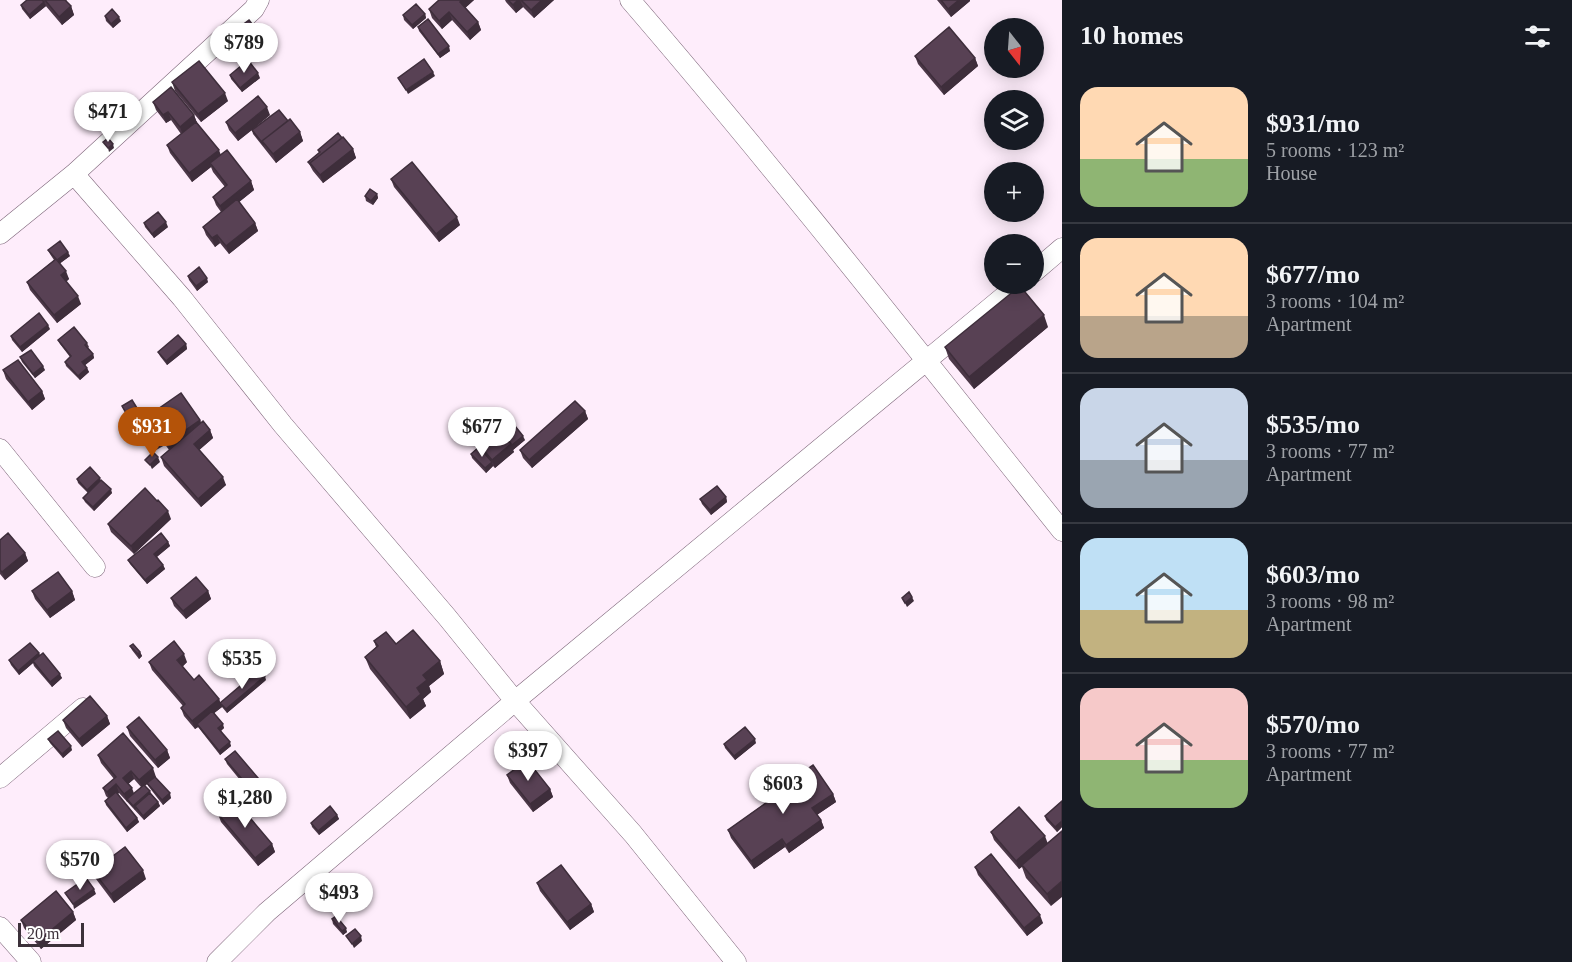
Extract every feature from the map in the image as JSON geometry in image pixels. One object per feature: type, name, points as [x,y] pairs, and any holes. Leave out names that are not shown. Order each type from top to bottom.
[{"type":"street","points":[[0,234],[74,174],[254,9],[259,0]]},
{"type":"street","points":[[630,0],[724,110],[928,361],[1062,531]]},
{"type":"street","points":[[74,174],[182,298],[283,424],[447,617],[515,701],[633,834],[736,962]]},
{"type":"street","points":[[1044,263],[1062,248]]},
{"type":"street","points":[[217,962],[267,912],[515,701],[1007,294]]},
{"type":"street","points":[[0,449],[8,473],[95,567]]},
{"type":"street","points":[[0,778],[84,708]]},
{"type":"street","points":[[0,927],[31,962]]},
{"type":"building","points":[[27,0],[44,2],[29,15],[21,5]]},
{"type":"building","points":[[45,0],[65,0],[71,6],[59,17]]},
{"type":"building","points":[[439,0],[462,0],[460,2],[478,22],[467,32],[449,12],[439,21],[429,9]]},
{"type":"building","points":[[508,0],[518,0],[513,5]]},
{"type":"building","points":[[521,0],[542,0],[531,10]]},
{"type":"building","points":[[941,0],[959,0],[948,9]]},
{"type":"building","points":[[416,4],[425,14],[412,25],[403,15]]},
{"type":"building","points":[[112,9],[119,17],[111,24],[105,16]]},
{"type":"building","points":[[428,19],[449,46],[438,54],[418,27]]},
{"type":"building","points":[[249,20],[255,28],[236,44],[229,35]]},
{"type":"building","points":[[949,27],[975,58],[941,87],[915,56]]},
{"type":"building","points":[[424,59],[433,72],[406,90],[398,78]]},
{"type":"building","points":[[248,60],[258,73],[240,88],[230,75]]},
{"type":"building","points":[[199,61],[225,93],[198,114],[172,82]]},
{"type":"building","points":[[171,87],[194,115],[180,127],[168,112],[163,115],[153,102]]},
{"type":"building","points":[[258,96],[267,107],[235,133],[226,122]]},
{"type":"building","points":[[279,110],[288,121],[262,141],[264,145],[252,130]]},
{"type":"building","points":[[290,119],[300,132],[273,154],[262,141]]},
{"type":"building","points":[[196,122],[219,150],[189,173],[167,145]]},
{"type":"building","points":[[338,133],[342,138],[310,163],[311,165],[308,162],[320,152],[318,150]]},
{"type":"building","points":[[343,137],[353,149],[320,175],[310,163]]},
{"type":"building","points":[[108,138],[113,144],[108,148],[103,142]]},
{"type":"building","points":[[227,150],[251,181],[220,206],[213,197],[227,185],[210,163]]},
{"type":"building","points":[[412,162],[457,217],[436,234],[391,179]]},
{"type":"building","points":[[370,189],[377,194],[371,201],[365,196]]},
{"type":"building","points":[[237,199],[255,223],[226,246],[217,235],[212,238],[203,227]]},
{"type":"building","points":[[158,212],[166,222],[152,234],[144,223]]},
{"type":"building","points":[[60,241],[68,252],[57,260],[48,250]]},
{"type":"building","points":[[56,259],[66,271],[61,275],[78,296],[54,315],[27,282]]},
{"type":"building","points":[[199,267],[207,278],[196,286],[188,276]]},
{"type":"building","points":[[1010,294],[1027,294],[1044,315],[969,377],[945,347]]},
{"type":"building","points":[[39,313],[48,325],[20,347],[11,336]]},
{"type":"building","points":[[74,327],[93,354],[82,362],[87,368],[78,376],[65,362],[71,356],[58,340]]},
{"type":"building","points":[[178,335],[186,344],[166,361],[158,352]]},
{"type":"building","points":[[31,350],[43,366],[33,374],[20,357]]},
{"type":"building","points":[[18,360],[42,391],[28,402],[3,370]]},
{"type":"building","points":[[181,393],[200,420],[167,443],[148,416]]},
{"type":"building","points":[[132,400],[145,421],[134,427],[122,406]]},
{"type":"building","points":[[575,401],[585,411],[529,460],[520,450]]},
{"type":"building","points":[[484,412],[511,444],[492,460],[465,428]]},
{"type":"building","points":[[203,421],[210,430],[194,444],[223,477],[198,499],[161,457]]},
{"type":"building","points":[[515,426],[523,436],[512,445],[504,435]]},
{"type":"building","points":[[159,434],[164,441],[150,449],[145,442]]},
{"type":"building","points":[[479,447],[492,462],[485,468],[471,454]]},
{"type":"building","points":[[153,452],[158,457],[150,465],[145,460]]},
{"type":"building","points":[[90,467],[100,478],[87,490],[77,479]]},
{"type":"building","points":[[101,480],[111,489],[93,507],[83,498]]},
{"type":"building","points":[[717,486],[726,497],[710,510],[700,499]]},
{"type":"building","points":[[145,488],[168,511],[131,546],[108,524]]},
{"type":"building","points":[[8,533],[25,553],[2,572],[0,570],[0,540]]},
{"type":"building","points":[[161,533],[168,542],[154,554],[163,565],[145,580],[128,560]]},
{"type":"building","points":[[58,572],[72,591],[47,610],[32,591]]},
{"type":"building","points":[[196,577],[208,591],[183,611],[171,598]]},
{"type":"building","points":[[909,592],[912,597],[905,603],[902,598]]},
{"type":"building","points":[[413,630],[440,661],[423,675],[427,680],[417,688],[421,694],[406,707],[365,657],[378,646],[374,641],[386,632],[396,644]]},
{"type":"building","points":[[174,641],[184,654],[177,660],[194,680],[199,675],[219,699],[192,721],[181,708],[185,704],[149,662]]},
{"type":"building","points":[[30,643],[39,653],[18,671],[9,660]]},
{"type":"building","points":[[133,644],[140,652],[138,654],[130,646]]},
{"type":"building","points":[[43,653],[60,674],[50,682],[33,661]]},
{"type":"building","points":[[259,670],[265,676],[226,709],[220,703]]},
{"type":"building","points":[[90,696],[107,716],[79,739],[63,720]]},
{"type":"building","points":[[212,711],[223,724],[218,728],[230,742],[219,751],[197,724]]},
{"type":"building","points":[[139,717],[167,750],[155,760],[127,727]]},
{"type":"building","points":[[745,727],[755,739],[734,756],[724,744]]},
{"type":"building","points":[[58,731],[71,746],[62,754],[48,739]]},
{"type":"building","points":[[123,733],[153,768],[139,780],[131,771],[123,778],[132,788],[124,794],[116,784],[107,792],[103,788],[116,777],[98,755]]},
{"type":"building","points":[[235,751],[258,778],[248,786],[225,759]]},
{"type":"building","points":[[527,760],[550,789],[530,804],[507,775]]},
{"type":"building","points":[[813,765],[833,794],[812,808],[821,820],[786,845],[782,839],[751,861],[728,830],[794,783],[792,780]]},
{"type":"building","points":[[155,777],[170,793],[162,800],[147,783]]},
{"type":"building","points":[[144,785],[150,791],[133,806],[127,799]]},
{"type":"building","points":[[116,792],[137,818],[126,828],[105,801]]},
{"type":"building","points":[[150,793],[158,802],[143,816],[135,806]]},
{"type":"building","points":[[235,800],[272,844],[255,858],[218,814]]},
{"type":"building","points":[[1062,801],[1062,821],[1055,827],[1045,816]]},
{"type":"building","points":[[330,806],[337,815],[318,831],[311,823]]},
{"type":"building","points":[[1019,807],[1045,836],[1016,861],[991,832]]},
{"type":"building","points":[[1062,831],[1062,881],[1047,894],[1022,865]]},
{"type":"building","points":[[125,847],[143,870],[111,894],[93,871]]},
{"type":"building","points":[[991,854],[1040,915],[1024,928],[975,867]]},
{"type":"building","points":[[561,865],[591,904],[567,922],[537,883]]},
{"type":"building","points":[[86,878],[94,889],[73,904],[65,893]]},
{"type":"building","points":[[56,891],[73,912],[38,941],[21,920]]},
{"type":"building","points":[[336,916],[346,928],[342,931],[332,919]]},
{"type":"building","points":[[355,929],[361,936],[352,944],[346,936]]}]
